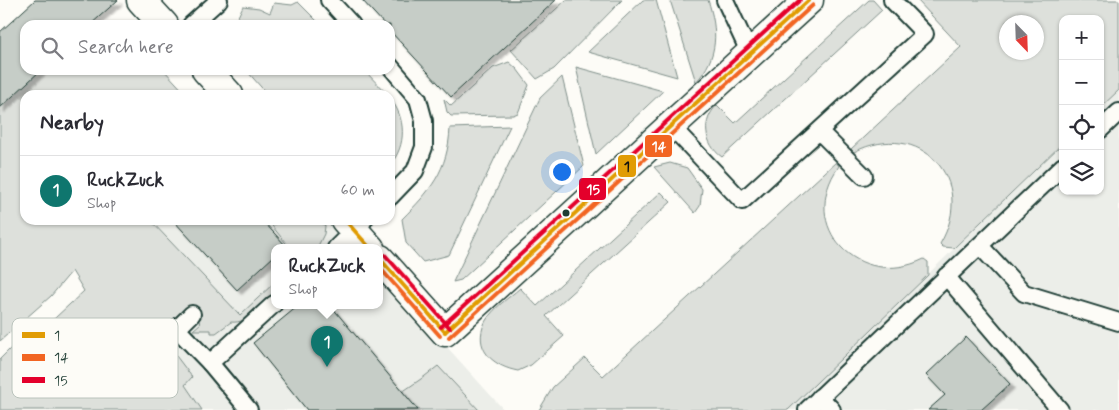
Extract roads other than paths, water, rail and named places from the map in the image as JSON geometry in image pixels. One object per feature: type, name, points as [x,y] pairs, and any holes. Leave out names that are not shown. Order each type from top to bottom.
[{"type":"street","points":[[141,0],[159,20]]},
{"type":"street","points":[[383,262],[445,332],[809,0]]},
{"type":"street","points":[[211,75],[225,90]]},
{"type":"lane","points":[[197,20],[219,0]]},
{"type":"lane","points":[[329,0],[347,20]]},
{"type":"lane","points":[[725,0],[750,54]]},
{"type":"lane","points":[[671,126],[742,201],[820,132],[925,34],[892,0]]},
{"type":"lane","points":[[395,72],[418,99],[424,121],[424,147],[415,171],[395,192]]},
{"type":"lane","points":[[1104,126],[1119,112]]},
{"type":"lane","points":[[820,132],[864,176]]},
{"type":"lane","points":[[807,410],[1059,170]]},
{"type":"lane","points":[[980,246],[1024,293],[1119,322]]},
{"type":"lane","points":[[946,276],[1060,410]]},
{"type":"lane","points":[[210,363],[271,307]]},
{"type":"lane","points":[[178,328],[192,314]]},
{"type":"lane","points":[[178,330],[210,363],[249,410]]},
{"type":"lane","points":[[820,397],[832,410]]},
{"type":"place","name":"RuckZuck","points":[[327,367]]}]
